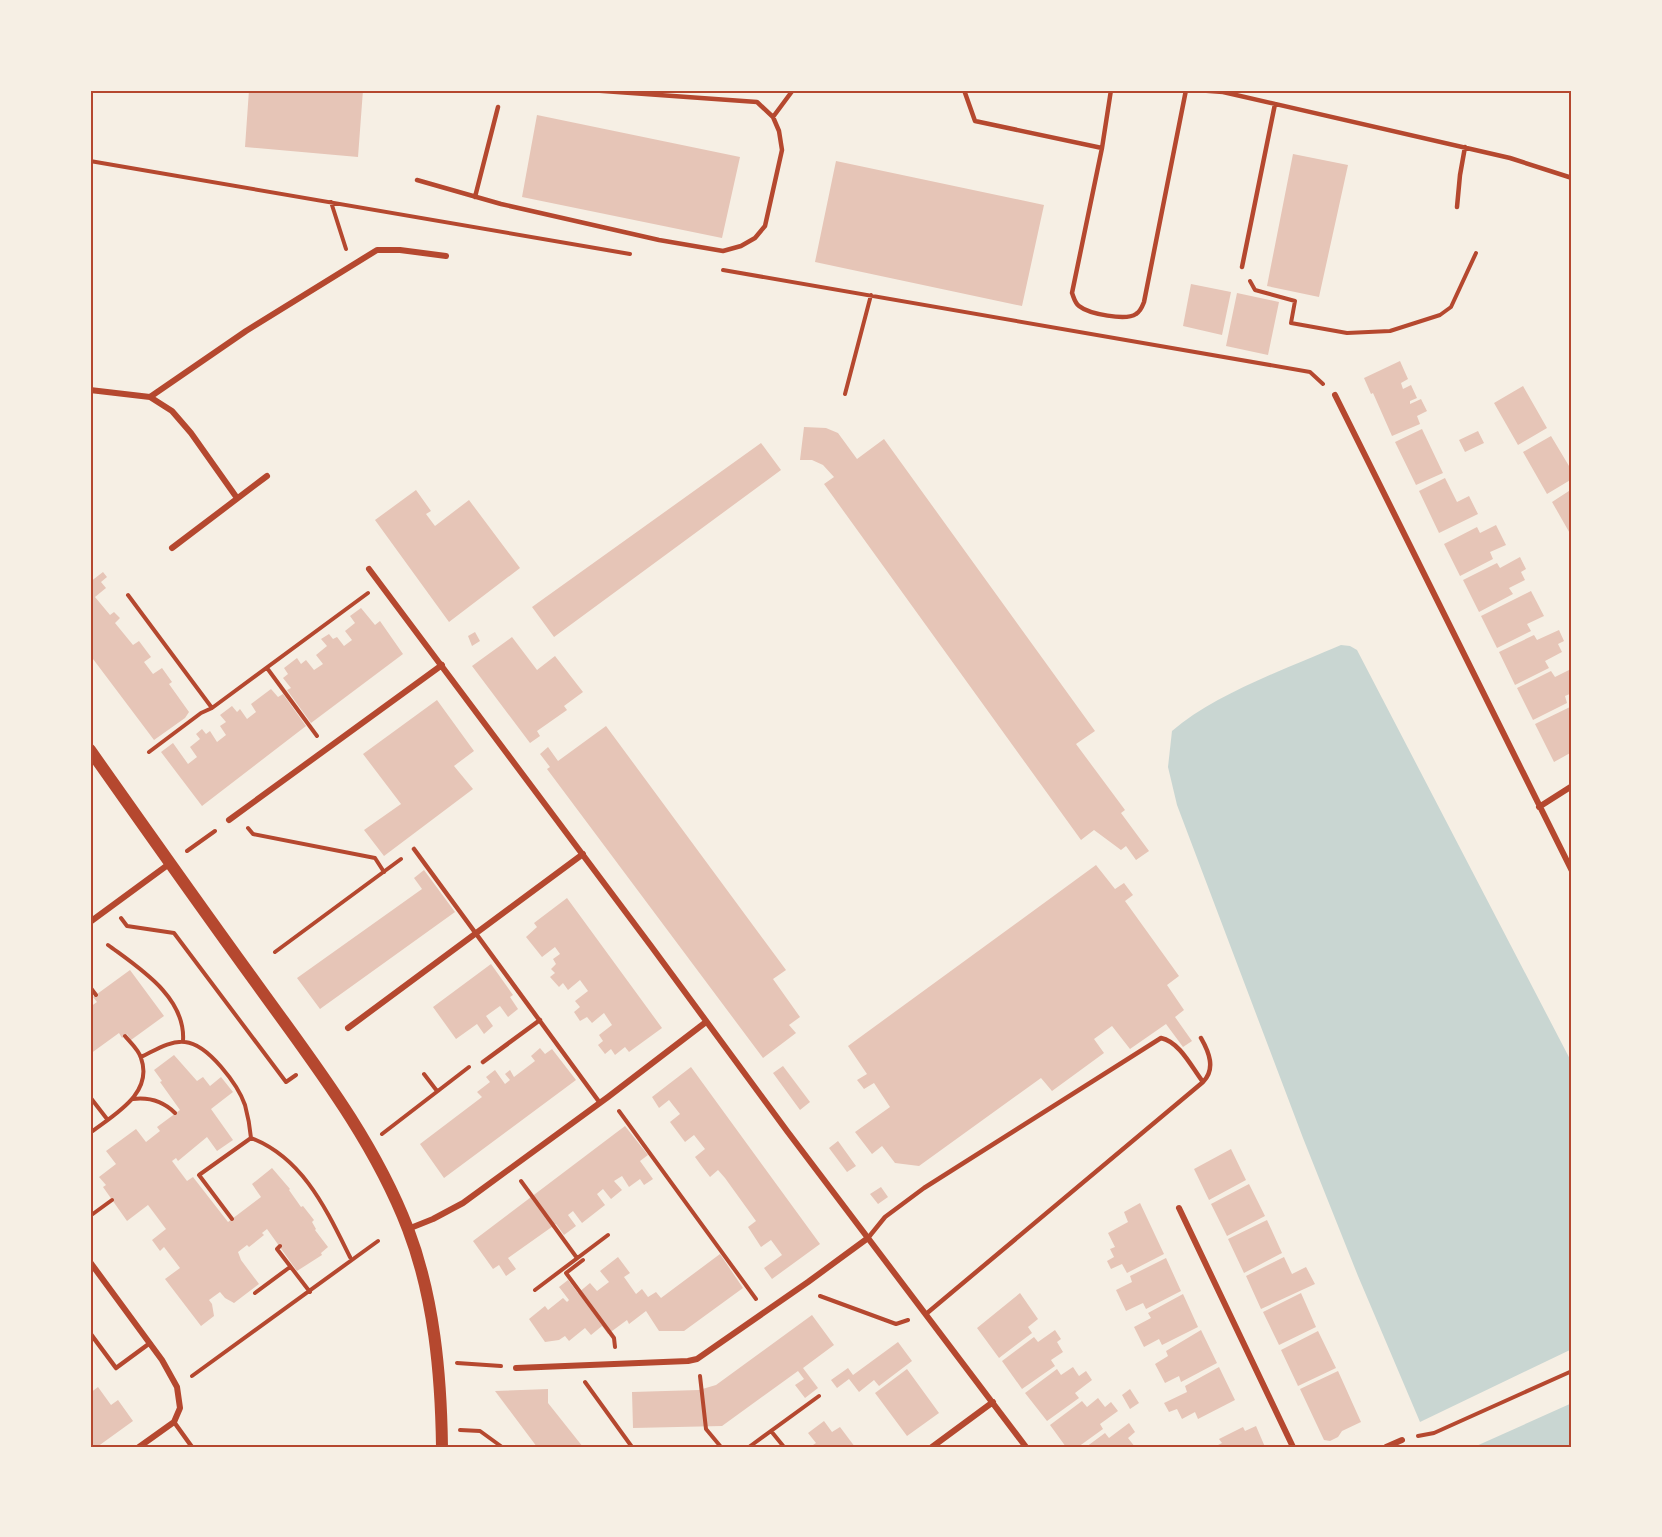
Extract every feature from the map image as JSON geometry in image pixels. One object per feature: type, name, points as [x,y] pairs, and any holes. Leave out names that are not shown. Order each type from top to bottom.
[{"type":"main road","points":[[90,750],[169,864],[335,1093],[368,1146],[395,1198],[408,1229],[426,1293],[437,1361],[442,1447]]},
{"type":"street","points":[[150,397],[246,331],[377,250],[399,250],[446,256]]},
{"type":"street","points":[[90,390],[150,397],[172,411],[191,433],[237,498]]},
{"type":"street","points":[[1335,395],[1572,871]]},
{"type":"street","points":[[172,548],[267,476]]},
{"type":"street","points":[[369,570],[1026,1447]]},
{"type":"street","points":[[230,820],[442,665]]},
{"type":"street","points":[[1539,807],[1572,786]]},
{"type":"street","points":[[348,1028],[583,854]]},
{"type":"street","points":[[90,922],[169,864]]},
{"type":"street","points":[[408,1229],[463,1203],[706,1022]]},
{"type":"street","points":[[1179,1208],[1293,1447]]},
{"type":"street","points":[[516,1368],[697,1359],[868,1238]]},
{"type":"street","points":[[90,1262],[150,1343],[173,1377],[177,1387],[180,1408],[174,1422],[139,1447]]},
{"type":"street","points":[[932,1447],[993,1402]]},
{"type":"street","points":[[1386,1447],[1402,1440]]},
{"type":"lane","points":[[133,90],[181,90]]},
{"type":"lane","points":[[417,180],[501,204],[659,240],[723,250],[741,246],[755,237],[765,226],[782,150],[779,131],[773,117],[757,102],[589,90]]},
{"type":"lane","points":[[773,117],[793,90]]},
{"type":"lane","points":[[964,90],[975,121],[1102,148]]},
{"type":"lane","points":[[1111,90],[1102,148],[1072,293],[1081,308],[1123,318],[1135,316],[1141,310],[1144,302],[1186,90]]},
{"type":"lane","points":[[1196,90],[1223,92],[1466,147],[1572,178]]},
{"type":"lane","points":[[1242,267],[1275,104]]},
{"type":"lane","points":[[475,197],[498,107]]},
{"type":"lane","points":[[1457,207],[1466,147]]},
{"type":"lane","points":[[414,849],[600,1103]]},
{"type":"lane","points":[[483,1062],[540,1020]]},
{"type":"lane","points":[[868,1238],[885,1217],[924,1188],[1161,1038],[1168,1039],[1177,1047],[1203,1082]]},
{"type":"lane","points":[[926,1314],[1208,1077],[1211,1065],[1208,1050],[1201,1038]]},
{"type":"lane","points":[[90,1333],[116,1368],[150,1343]]},
{"type":"lane","points":[[174,1422],[192,1447]]},
{"type":"path","points":[[331,202],[351,266]]},
{"type":"path","points":[[1242,267],[1255,290],[1295,301],[1291,323],[1347,333],[1390,331],[1440,315],[1451,307],[1476,253]]},
{"type":"path","points":[[846,394],[871,295]]},
{"type":"path","points":[[149,752],[381,584]]},
{"type":"path","points":[[128,596],[212,708]]},
{"type":"path","points":[[267,668],[327,749]]},
{"type":"path","points":[[237,814],[253,834],[375,858],[384,872]]},
{"type":"path","points":[[169,864],[230,820]]},
{"type":"path","points":[[275,952],[414,849]]},
{"type":"path","points":[[111,906],[127,926],[174,933],[286,1082]]},
{"type":"path","points":[[108,945],[156,983],[166,994],[182,1023],[183,1041]]},
{"type":"path","points":[[90,987],[96,995]]},
{"type":"path","points":[[90,1133],[134,1099],[141,1087],[143,1078],[141,1057],[125,1036]]},
{"type":"path","points":[[141,1057],[159,1048],[183,1041],[190,1042],[212,1057],[244,1103],[251,1138]]},
{"type":"path","points":[[368,1146],[473,1064]]},
{"type":"path","points":[[424,1074],[437,1091]]},
{"type":"path","points":[[90,1096],[107,1119]]},
{"type":"path","points":[[134,1099],[144,1097],[158,1101],[176,1113]]},
{"type":"path","points":[[608,1097],[765,1312]]},
{"type":"path","points":[[232,1219],[199,1175],[251,1138]]},
{"type":"path","points":[[251,1138],[265,1143],[282,1154],[299,1170],[326,1209],[350,1257]]},
{"type":"path","points":[[512,1168],[578,1258]]},
{"type":"path","points":[[90,1216],[112,1200]]},
{"type":"path","points":[[535,1290],[608,1235]]},
{"type":"path","points":[[177,1387],[378,1241]]},
{"type":"path","points":[[280,1246],[277,1249],[309,1292]]},
{"type":"path","points":[[583,1260],[566,1273],[614,1338],[615,1364]]},
{"type":"path","points":[[255,1293],[290,1267]]},
{"type":"path","points":[[808,1282],[819,1295],[896,1324],[926,1314]]},
{"type":"path","points":[[697,1359],[706,1429],[721,1447]]},
{"type":"path","points":[[437,1361],[516,1368]]},
{"type":"path","points":[[584,1365],[585,1383],[632,1447]]},
{"type":"path","points":[[1402,1440],[1434,1433],[1572,1371]]},
{"type":"path","points":[[750,1447],[819,1396]]},
{"type":"path","points":[[442,1428],[480,1431],[502,1447]]},
{"type":"path","points":[[771,1431],[784,1447]]},
{"type":"shaded area","points":[[1341,645],[1357,650],[1572,1063],[1572,1349],[1420,1422],[1303,1138],[1177,805],[1168,767],[1172,731],[1189,718],[1230,694]]},
{"type":"shaded area","points":[[1572,1403],[1572,1447],[1474,1447]]},
{"type":"building","points":[[249,90],[363,90],[358,157],[245,147]]},
{"type":"building","points":[[537,115],[740,157],[722,238],[522,197]]},
{"type":"building","points":[[1293,154],[1348,165],[1319,297],[1267,286]]},
{"type":"building","points":[[836,161],[1044,205],[1022,306],[815,262]]},
{"type":"building","points":[[1191,284],[1231,292],[1222,335],[1183,326]]},
{"type":"building","points":[[1237,293],[1279,302],[1268,355],[1226,346]]},
{"type":"building","points":[[1400,361],[1408,379],[1401,383],[1403,389],[1411,385],[1417,398],[1410,401],[1410,404],[1421,399],[1427,411],[1417,416],[1420,424],[1392,436],[1364,378]]},
{"type":"building","points":[[1523,386],[1547,428],[1518,445],[1494,403]]},
{"type":"building","points":[[804,427],[826,428],[838,433],[857,459],[884,439],[1095,731],[1076,744],[1125,810],[1121,813],[1149,851],[1136,860],[1126,846],[1121,850],[1094,830],[1081,840],[824,484],[834,477],[823,465],[812,460],[800,460]]},
{"type":"building","points":[[1422,429],[1443,473],[1416,485],[1395,442]]},
{"type":"building","points":[[1478,431],[1484,443],[1465,452],[1459,440]]},
{"type":"building","points":[[1551,436],[1572,471],[1572,479],[1547,494],[1523,452]]},
{"type":"building","points":[[761,443],[781,470],[554,637],[532,607]]},
{"type":"building","points":[[1445,478],[1457,502],[1469,496],[1478,514],[1439,533],[1419,491]]},
{"type":"building","points":[[1572,489],[1572,537],[1552,502]]},
{"type":"building","points":[[416,490],[431,511],[426,514],[435,526],[469,500],[520,568],[449,622],[375,520]]},
{"type":"building","points":[[1496,525],[1506,545],[1490,552],[1493,559],[1460,576],[1444,544],[1477,527],[1480,533]]},
{"type":"building","points":[[1520,557],[1526,569],[1521,572],[1525,580],[1509,588],[1513,594],[1479,612],[1463,580],[1497,563],[1500,568]]},
{"type":"building","points":[[103,572],[107,577],[101,582],[106,588],[95,597],[110,615],[114,612],[120,618],[115,623],[133,645],[139,641],[151,657],[144,662],[153,674],[162,668],[172,682],[169,684],[189,712],[185,718],[154,740],[90,655],[90,582]]},
{"type":"building","points":[[1531,591],[1544,616],[1527,624],[1531,631],[1497,648],[1481,616]]},
{"type":"building","points":[[361,608],[375,625],[380,621],[403,654],[311,723],[287,690],[291,688],[283,678],[288,674],[284,668],[297,658],[301,664],[306,660],[314,670],[323,664],[316,655],[327,646],[321,639],[329,634],[333,639],[337,637],[344,646],[352,640],[345,631],[355,623],[350,616]]},
{"type":"building","points":[[1559,630],[1564,641],[1558,644],[1562,652],[1545,661],[1549,668],[1515,685],[1499,652],[1534,635],[1537,640]]},
{"type":"building","points":[[475,632],[480,641],[472,646],[468,636]]},
{"type":"building","points":[[512,637],[537,670],[555,656],[583,692],[564,706],[567,710],[537,731],[540,736],[530,743],[472,666]]},
{"type":"building","points":[[1571,669],[1572,693],[1565,696],[1567,703],[1533,720],[1517,688],[1551,671],[1555,677]]},
{"type":"building","points":[[271,689],[278,697],[283,694],[306,726],[202,806],[161,752],[173,743],[188,764],[197,757],[190,747],[200,739],[196,734],[202,729],[206,734],[210,731],[217,742],[226,735],[220,726],[226,722],[220,715],[232,706],[237,712],[240,709],[247,719],[256,712],[251,704]]},
{"type":"building","points":[[437,700],[474,751],[454,766],[473,789],[384,856],[364,830],[401,804],[363,754]]},
{"type":"building","points":[[1570,707],[1572,711],[1572,752],[1554,762],[1535,724]]},
{"type":"building","points":[[606,726],[786,970],[773,979],[800,1017],[789,1025],[796,1033],[763,1058],[547,769],[550,767],[540,754],[548,747],[558,761]]},
{"type":"building","points":[[1096,865],[1115,889],[1124,883],[1133,895],[1125,901],[1179,976],[1167,985],[1184,1010],[1175,1017],[1192,1041],[1183,1047],[1166,1024],[1130,1049],[1112,1026],[1094,1039],[1104,1053],[1052,1091],[1041,1078],[919,1166],[895,1163],[882,1146],[872,1154],[855,1132],[890,1107],[874,1083],[864,1089],[857,1080],[867,1074],[848,1046]]},
{"type":"building","points":[[424,870],[455,912],[320,1009],[297,978],[422,889],[414,878]]},
{"type":"building","points":[[567,898],[662,1028],[629,1052],[625,1047],[615,1055],[611,1049],[605,1054],[598,1045],[603,1041],[599,1035],[612,1025],[604,1013],[592,1023],[587,1017],[580,1021],[574,1012],[580,1007],[575,1001],[588,991],[580,980],[568,990],[563,983],[559,987],[550,977],[555,973],[551,969],[556,964],[553,959],[560,954],[555,947],[542,957],[526,937],[537,927],[534,923]]},
{"type":"building","points":[[491,964],[513,995],[510,997],[518,1009],[508,1017],[500,1006],[486,1016],[493,1026],[484,1034],[477,1024],[456,1039],[433,1007]]},
{"type":"building","points":[[130,970],[164,1016],[131,1040],[127,1034],[122,1038],[119,1033],[90,1054],[90,1007],[97,1002],[93,997]]},
{"type":"building","points":[[540,1048],[545,1054],[552,1049],[576,1080],[444,1178],[420,1144],[482,1097],[477,1092],[490,1082],[486,1077],[495,1070],[505,1084],[510,1080],[505,1074],[510,1070],[514,1077],[535,1061],[531,1056]]},
{"type":"building","points":[[174,1055],[197,1081],[203,1077],[210,1086],[221,1077],[233,1092],[211,1109],[233,1140],[217,1151],[207,1137],[178,1161],[176,1158],[172,1161],[187,1181],[193,1177],[228,1222],[261,1197],[252,1184],[272,1168],[290,1189],[301,1207],[303,1206],[314,1220],[312,1222],[315,1230],[328,1247],[321,1253],[322,1255],[297,1271],[267,1229],[262,1233],[264,1235],[249,1247],[247,1245],[238,1252],[241,1260],[259,1284],[234,1303],[220,1292],[209,1300],[214,1316],[201,1326],[165,1279],[180,1268],[164,1247],[160,1251],[152,1240],[166,1229],[148,1205],[127,1221],[103,1187],[106,1185],[99,1177],[116,1164],[106,1151],[136,1129],[146,1142],[160,1131],[157,1127],[180,1110],[154,1070]]},
{"type":"building","points":[[783,1066],[810,1102],[800,1110],[773,1073]]},
{"type":"building","points":[[691,1067],[820,1244],[772,1279],[764,1268],[782,1255],[771,1240],[761,1247],[748,1227],[756,1221],[725,1178],[718,1170],[710,1177],[703,1168],[695,1157],[705,1149],[694,1135],[685,1142],[670,1122],[680,1114],[669,1100],[659,1108],[652,1097]]},
{"type":"building","points":[[625,1126],[648,1155],[640,1161],[653,1179],[644,1185],[640,1179],[629,1187],[622,1176],[614,1181],[622,1190],[611,1199],[603,1189],[597,1194],[605,1205],[582,1223],[573,1211],[568,1215],[576,1226],[564,1235],[556,1224],[508,1258],[516,1269],[506,1276],[499,1265],[493,1269],[473,1241]]},
{"type":"building","points":[[838,1141],[856,1166],[847,1172],[829,1148]]},
{"type":"building","points":[[1231,1149],[1246,1180],[1209,1200],[1194,1169]]},
{"type":"building","points":[[1249,1184],[1265,1216],[1227,1236],[1211,1204]]},
{"type":"building","points":[[881,1187],[888,1197],[878,1204],[870,1194]]},
{"type":"building","points":[[1140,1203],[1164,1254],[1127,1273],[1122,1264],[1111,1269],[1107,1261],[1114,1257],[1110,1249],[1115,1247],[1108,1233],[1128,1222],[1124,1212]]},
{"type":"building","points":[[1267,1220],[1282,1253],[1244,1273],[1228,1239]]},
{"type":"building","points":[[720,1254],[743,1288],[684,1331],[659,1331],[646,1311],[629,1324],[627,1320],[608,1334],[602,1326],[591,1335],[585,1328],[569,1341],[565,1336],[559,1340],[545,1342],[529,1319],[545,1306],[548,1310],[563,1298],[567,1302],[569,1300],[559,1287],[568,1280],[578,1293],[590,1283],[597,1291],[609,1282],[600,1271],[618,1257],[630,1273],[624,1277],[636,1294],[642,1289],[648,1297],[656,1292],[661,1298]]},
{"type":"building","points":[[1284,1257],[1292,1274],[1306,1267],[1315,1284],[1261,1309],[1246,1276]]},
{"type":"building","points":[[1166,1258],[1181,1291],[1146,1309],[1143,1303],[1126,1311],[1116,1290],[1132,1282],[1130,1276]]},
{"type":"building","points":[[1020,1293],[1038,1319],[1028,1327],[1032,1333],[999,1358],[977,1328]]},
{"type":"building","points":[[1301,1293],[1316,1327],[1279,1345],[1263,1312]]},
{"type":"building","points":[[1183,1294],[1198,1327],[1162,1345],[1159,1339],[1144,1347],[1134,1327],[1151,1318],[1148,1313]]},
{"type":"building","points":[[812,1315],[834,1345],[803,1368],[818,1388],[805,1398],[795,1385],[804,1379],[798,1371],[722,1426],[633,1428],[632,1392],[699,1390],[716,1385]]},
{"type":"building","points":[[1055,1330],[1061,1339],[1057,1342],[1063,1352],[1051,1360],[1055,1366],[1022,1389],[1002,1361],[1034,1337],[1038,1342]]},
{"type":"building","points":[[1201,1330],[1217,1363],[1181,1382],[1179,1376],[1165,1383],[1155,1364],[1168,1356],[1166,1351]]},
{"type":"building","points":[[1318,1331],[1336,1368],[1298,1386],[1281,1350]]},
{"type":"building","points":[[898,1342],[912,1361],[879,1386],[874,1380],[859,1392],[849,1379],[837,1388],[831,1380],[848,1368],[853,1375]]},
{"type":"building","points":[[1073,1367],[1079,1376],[1086,1371],[1092,1380],[1075,1393],[1079,1398],[1047,1421],[1025,1393],[1057,1369],[1061,1375]]},
{"type":"building","points":[[1219,1367],[1235,1400],[1198,1419],[1195,1412],[1182,1419],[1177,1409],[1169,1412],[1164,1403],[1187,1392],[1185,1386]]},
{"type":"building","points":[[907,1369],[939,1413],[907,1436],[875,1393]]},
{"type":"building","points":[[1338,1371],[1361,1422],[1342,1431],[1338,1437],[1330,1441],[1324,1440],[1300,1389]]},
{"type":"building","points":[[98,1387],[111,1405],[118,1400],[133,1421],[97,1447],[90,1447],[90,1393]]},
{"type":"building","points":[[548,1389],[548,1403],[583,1447],[537,1447],[495,1391]]},
{"type":"building","points":[[1130,1389],[1139,1403],[1130,1409],[1122,1395]]},
{"type":"building","points":[[1098,1398],[1105,1407],[1111,1402],[1118,1411],[1100,1424],[1103,1429],[1078,1447],[1066,1447],[1050,1425],[1082,1401],[1087,1407]]},
{"type":"building","points":[[824,1421],[832,1432],[840,1427],[855,1447],[810,1447],[816,1443],[808,1433]]},
{"type":"building","points":[[1129,1423],[1135,1432],[1128,1438],[1135,1447],[1086,1447],[1105,1433],[1109,1438]]},
{"type":"building","points":[[1256,1426],[1265,1447],[1214,1447],[1222,1443],[1219,1439],[1243,1427],[1245,1431]]}]
